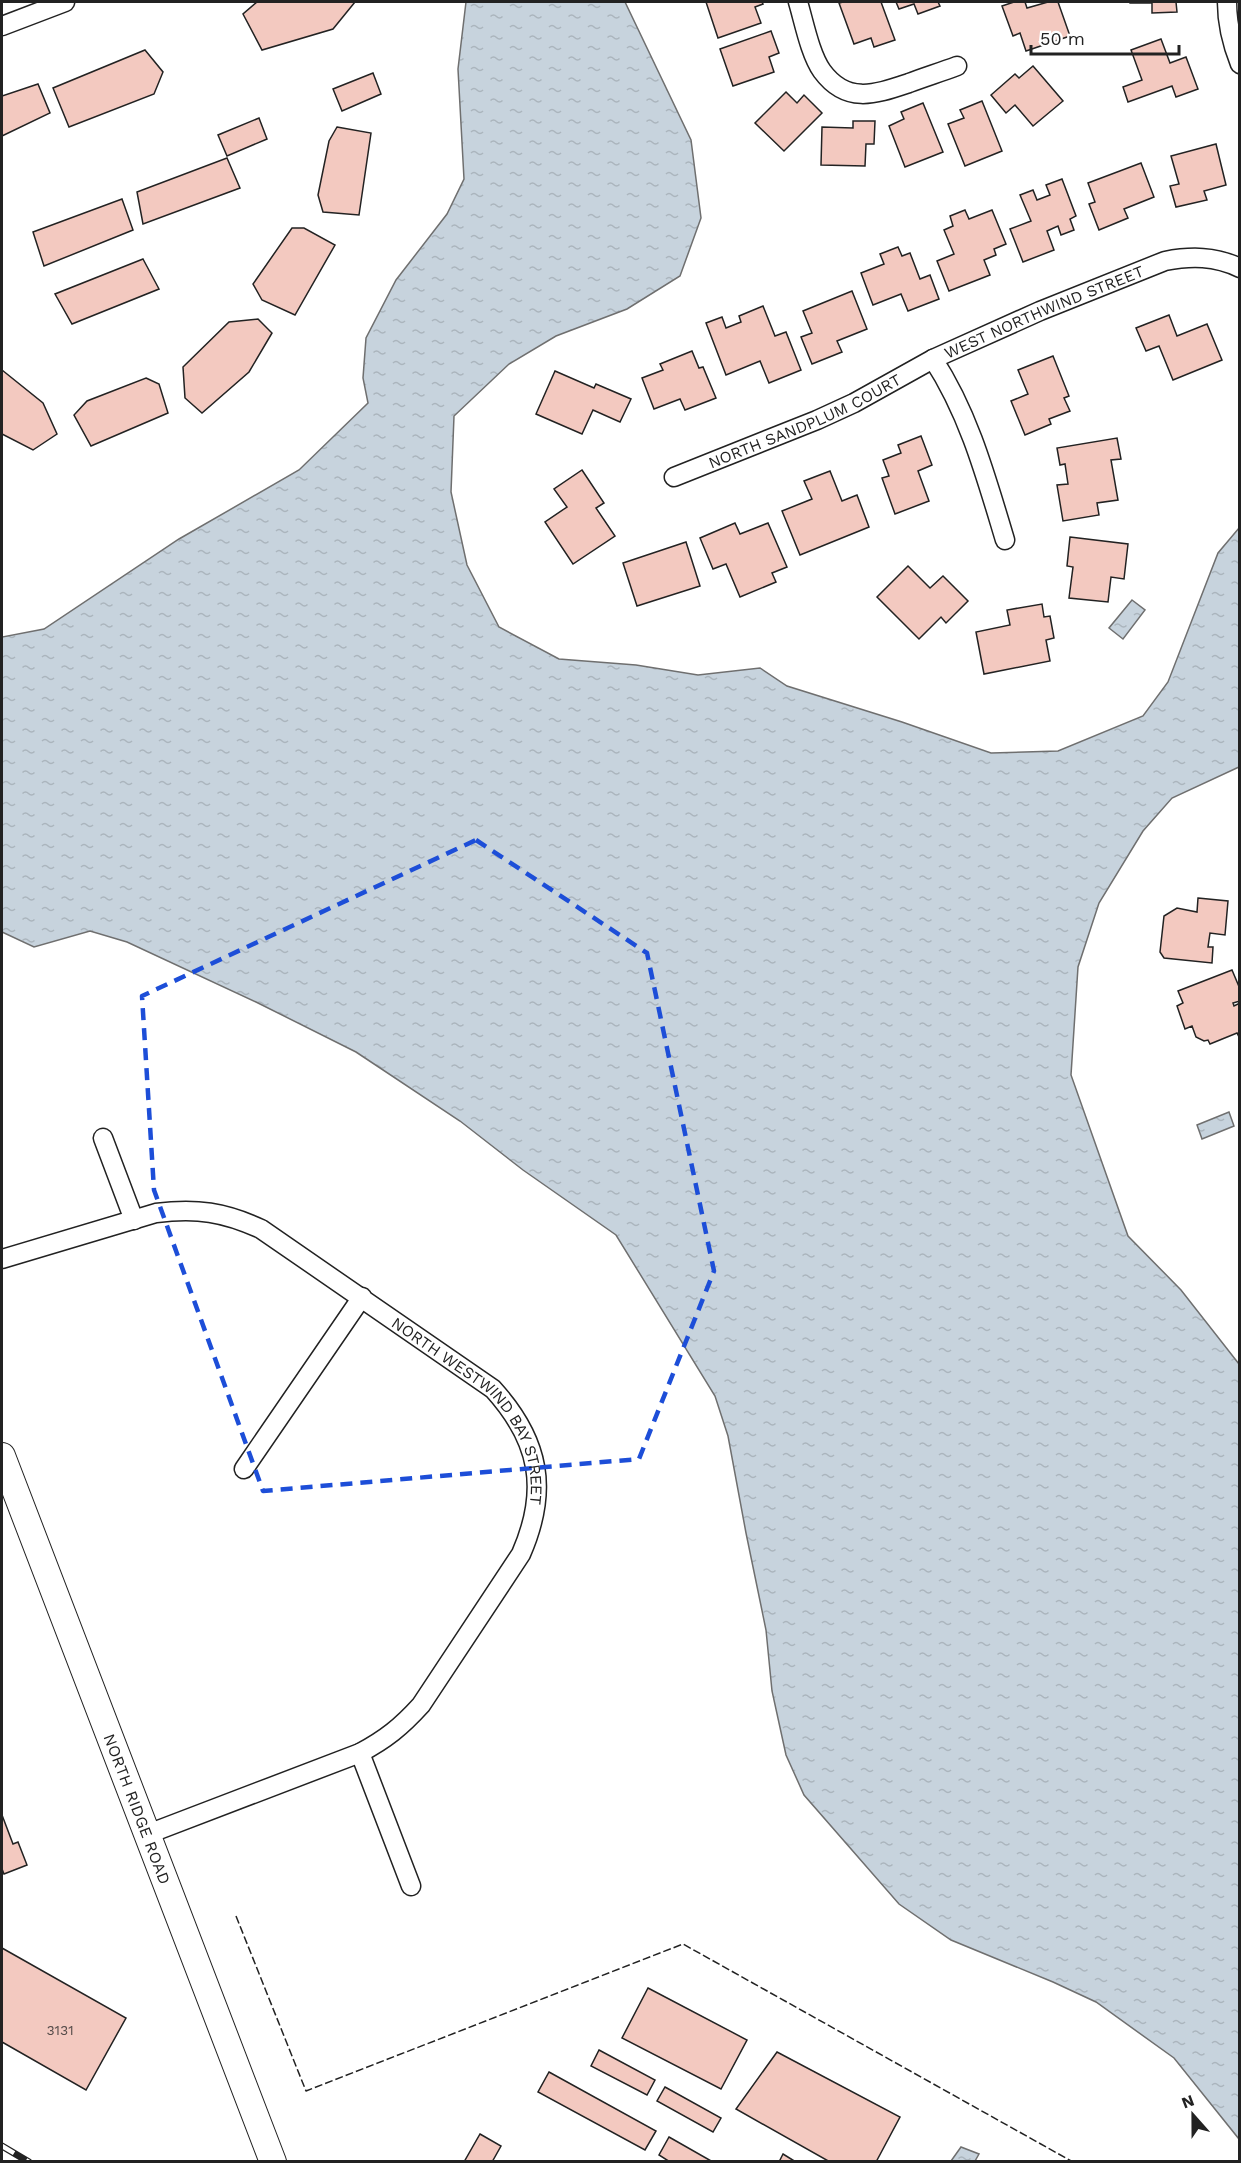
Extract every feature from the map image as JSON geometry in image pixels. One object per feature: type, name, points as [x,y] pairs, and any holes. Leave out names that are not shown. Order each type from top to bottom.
[{"type":"main road","name":"NORTH RIDGE ROAD","points":[[2,1456],[273,2162]]},
{"type":"street","points":[[2,26],[65,2]]},
{"type":"street","points":[[798,2],[822,70],[833,83],[848,91],[879,94],[957,66]]},
{"type":"street","points":[[1227,2],[1232,45],[1239,64]]},
{"type":"street","name":"WEST NORTHWIND STREET","points":[[1005,540],[980,456],[951,386],[933,359],[1040,311],[1164,261],[1185,257],[1205,257],[1239,268]]},
{"type":"street","name":"NORTH SANDPLUM COURT","points":[[674,477],[817,420],[854,403],[933,359]]},
{"type":"street","points":[[103,1138],[134,1220]]},
{"type":"street","name":"NORTH WESTWIND BAY STREET","points":[[2,1258],[156,1213],[182,1210],[210,1211],[238,1218],[261,1229],[493,1389],[522,1426],[532,1450],[537,1479],[536,1505],[530,1533],[520,1554],[421,1705],[404,1724],[384,1740],[360,1753],[148,1834]]},
{"type":"street","points":[[244,1469],[362,1297]]},
{"type":"street","points":[[360,1753],[411,1886]]},
{"type":"highlighted area","points":[[476,840],[647,953],[714,1271],[639,1459],[263,1491],[154,1190],[142,996]]},
{"type":"water","points":[[466,2],[625,2],[691,140],[701,218],[680,276],[627,309],[556,336],[509,364],[454,416],[451,492],[467,565],[499,627],[559,659],[636,665],[698,675],[760,668],[787,686],[991,753],[1058,751],[1143,716],[1168,682],[1218,553],[1239,528],[1239,767],[1172,798],[1143,831],[1099,903],[1078,967],[1071,1075],[1128,1236],[1181,1290],[1239,1364],[1239,2139],[1174,2058],[1096,2002],[951,1940],[899,1904],[804,1795],[786,1755],[772,1691],[766,1630],[728,1436],[715,1396],[616,1235],[523,1170],[460,1121],[356,1052],[256,1002],[127,942],[90,931],[34,947],[2,932],[2,637],[44,629],[179,539],[299,470],[368,403],[363,378],[366,338],[396,280],[447,214],[464,179],[458,69]]},
{"type":"water","points":[[1132,600],[1145,610],[1123,639],[1109,628]]},
{"type":"water","points":[[1229,1112],[1234,1126],[1202,1139],[1197,1125]]},
{"type":"water","points":[[961,2147],[979,2154],[975,2161],[951,2161]]},
{"type":"building","points":[[257,2],[355,2],[333,29],[262,50],[243,14]]},
{"type":"building","points":[[706,2],[762,2],[763,4],[755,7],[761,23],[718,38]]},
{"type":"building","points":[[881,2],[895,40],[874,47],[871,38],[854,44],[839,3]]},
{"type":"building","points":[[896,2],[938,2],[940,6],[918,14],[914,4],[899,9]]},
{"type":"building","points":[[1014,2],[1025,2],[1027,8],[1048,2],[1058,2],[1070,36],[1026,51],[1020,33],[1013,36],[1002,6]]},
{"type":"building","points":[[1129,2],[1176,2],[1177,12],[1152,13],[1152,3]]},
{"type":"building","points":[[771,31],[779,53],[769,57],[774,72],[733,86],[720,49]]},
{"type":"building","points":[[1161,39],[1170,63],[1186,57],[1198,89],[1176,97],[1172,86],[1128,102],[1123,87],[1142,80],[1131,50]]},
{"type":"building","points":[[145,50],[163,72],[154,94],[69,127],[53,88]]},
{"type":"building","points":[[1033,66],[1063,101],[1033,126],[1015,105],[1006,113],[991,95],[1015,74],[1019,78]]},
{"type":"building","points":[[373,73],[381,94],[342,111],[333,89]]},
{"type":"building","points":[[38,84],[50,113],[2,136],[2,96]]},
{"type":"building","points":[[786,92],[797,103],[804,95],[822,113],[784,151],[755,123]]},
{"type":"building","points":[[982,101],[1002,151],[965,166],[948,124],[964,118],[960,110]]},
{"type":"building","points":[[923,103],[943,152],[905,167],[889,126],[904,119],[901,112]]},
{"type":"building","points":[[259,118],[267,139],[227,156],[218,135]]},
{"type":"building","points":[[853,121],[875,121],[874,144],[866,144],[865,166],[821,165],[822,127],[853,128]]},
{"type":"building","points":[[337,127],[371,133],[359,215],[323,212],[318,195],[329,141]]},
{"type":"building","points":[[1216,144],[1226,185],[1204,191],[1207,200],[1176,207],[1170,186],[1179,184],[1171,156]]},
{"type":"building","points":[[227,158],[240,188],[143,224],[137,192]]},
{"type":"building","points":[[1141,163],[1154,197],[1124,209],[1128,218],[1099,230],[1089,204],[1095,202],[1088,183]]},
{"type":"building","points":[[1062,179],[1076,216],[1070,219],[1074,230],[1061,235],[1058,226],[1047,231],[1054,250],[1023,262],[1010,229],[1031,221],[1020,195],[1033,190],[1037,200],[1050,195],[1046,185]]},
{"type":"building","points":[[122,199],[133,230],[44,266],[33,232]]},
{"type":"building","points":[[965,210],[969,219],[992,210],[1006,244],[994,249],[996,255],[984,260],[990,275],[949,291],[937,261],[954,254],[944,230],[953,226],[950,216]]},
{"type":"building","points":[[292,228],[304,228],[335,245],[295,315],[262,300],[253,284]]},
{"type":"building","points":[[898,247],[902,256],[910,253],[920,279],[930,275],[939,299],[908,311],[901,294],[873,305],[861,273],[884,264],[880,254]]},
{"type":"building","points":[[143,259],[159,289],[72,324],[55,294]]},
{"type":"building","points":[[852,291],[867,329],[837,341],[842,352],[812,364],[801,337],[812,333],[803,311]]},
{"type":"building","points":[[763,306],[775,336],[786,332],[801,370],[769,383],[760,361],[726,375],[706,323],[722,317],[726,328],[741,322],[739,316]]},
{"type":"building","points":[[1169,315],[1177,336],[1207,324],[1222,360],[1173,380],[1159,346],[1146,351],[1136,328]]},
{"type":"building","points":[[258,319],[272,333],[249,372],[202,413],[185,398],[183,367],[229,322]]},
{"type":"building","points":[[692,351],[699,368],[703,367],[716,398],[685,410],[680,399],[654,409],[642,378],[663,370],[660,364]]},
{"type":"building","points":[[1053,356],[1069,396],[1064,398],[1070,411],[1049,419],[1051,424],[1025,435],[1011,401],[1028,394],[1018,370]]},
{"type":"building","points":[[2,370],[43,403],[57,434],[33,450],[2,434]]},
{"type":"building","points":[[555,371],[594,388],[596,384],[631,399],[620,422],[593,410],[582,434],[536,414]]},
{"type":"building","points":[[146,378],[159,384],[168,413],[91,446],[74,415],[87,401]]},
{"type":"building","points":[[921,436],[932,465],[918,471],[929,501],[895,514],[882,478],[889,476],[883,460],[901,453],[898,445]]},
{"type":"building","points":[[1117,438],[1121,459],[1111,460],[1118,500],[1097,503],[1099,515],[1063,521],[1057,485],[1068,484],[1065,464],[1060,465],[1057,448]]},
{"type":"building","points":[[582,470],[604,503],[596,508],[615,536],[573,564],[545,522],[567,507],[554,489]]},
{"type":"building","points":[[830,471],[842,501],[857,495],[869,527],[800,555],[782,511],[812,499],[804,481]]},
{"type":"building","points":[[735,523],[740,534],[768,523],[787,567],[772,573],[776,582],[740,597],[726,564],[713,569],[700,538]]},
{"type":"building","points":[[1070,537],[1128,544],[1124,579],[1111,577],[1108,602],[1069,598],[1073,567],[1067,566]]},
{"type":"building","points":[[686,542],[700,586],[637,606],[623,563]]},
{"type":"building","points":[[908,566],[930,588],[943,576],[968,601],[946,623],[941,617],[919,639],[877,597]]},
{"type":"building","points":[[1042,604],[1044,617],[1050,616],[1054,638],[1046,640],[1050,661],[984,674],[976,632],[1010,625],[1007,610]]},
{"type":"building","points":[[1198,898],[1228,901],[1225,935],[1210,933],[1208,947],[1213,947],[1212,963],[1164,958],[1160,952],[1164,916],[1177,908],[1197,912]]},
{"type":"building","points":[[1232,970],[1240,989],[1240,1001],[1233,1003],[1234,1006],[1240,1003],[1240,1039],[1237,1033],[1210,1044],[1208,1040],[1204,1041],[1196,1037],[1192,1026],[1185,1029],[1177,1006],[1183,1003],[1178,991]]},
{"type":"building","points":[[2,1815],[13,1844],[18,1842],[27,1865],[4,1874],[2,1869]]},
{"type":"building","points":[[2,1948],[126,2018],[86,2090],[2,2042]]},
{"type":"building","points":[[648,1988],[747,2040],[721,2089],[622,2038]]},
{"type":"building","points":[[599,2050],[655,2080],[647,2095],[591,2066]]},
{"type":"building","points":[[777,2052],[900,2117],[876,2162],[830,2162],[736,2109]]},
{"type":"building","points":[[549,2072],[656,2131],[645,2150],[538,2092]]},
{"type":"building","points":[[665,2087],[721,2118],[713,2132],[657,2101]]},
{"type":"building","points":[[480,2134],[501,2146],[492,2162],[464,2162]]},
{"type":"building","points":[[669,2137],[713,2162],[670,2162],[659,2155]]},
{"type":"building","points":[[783,2154],[796,2162],[779,2162]]},
{"type":"railway","points":[[2,2146],[29,2162]]},
{"type":"fence","points":[[236,1916],[306,2091],[683,1944],[1073,2162]]}]
